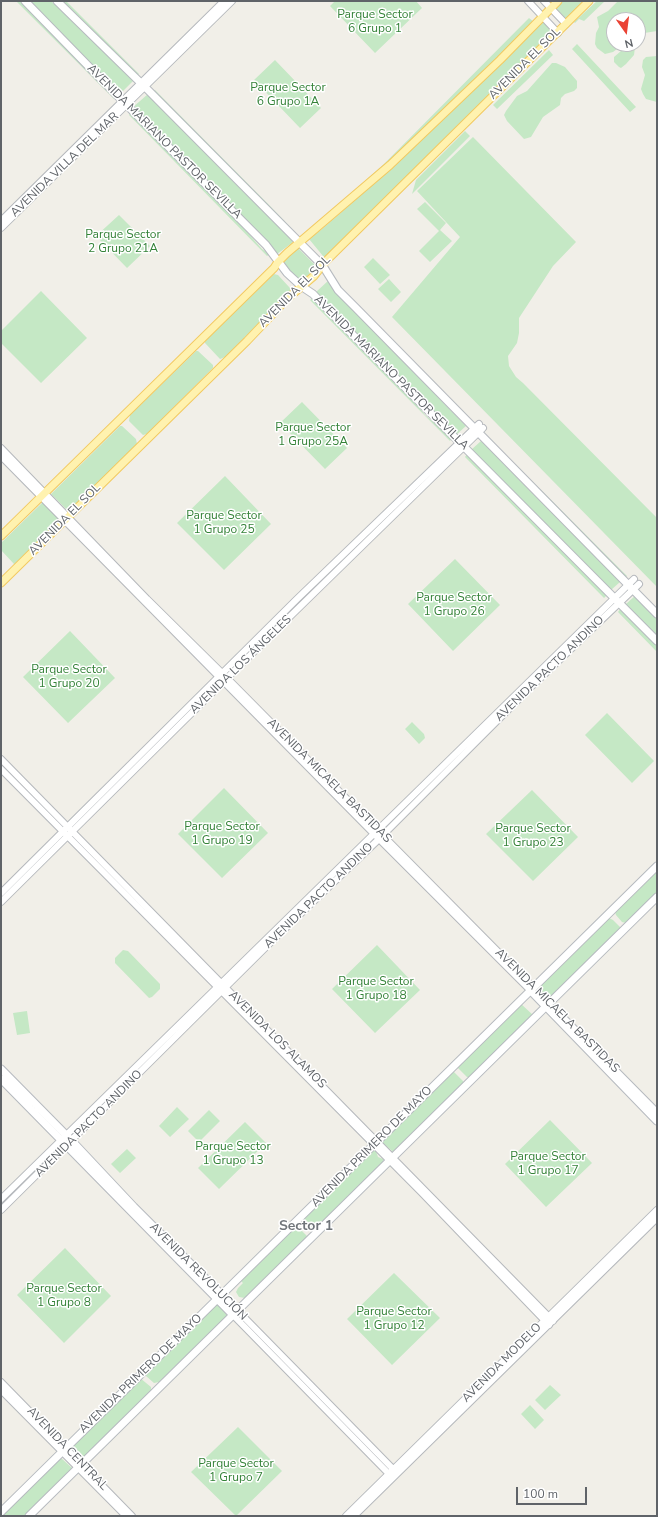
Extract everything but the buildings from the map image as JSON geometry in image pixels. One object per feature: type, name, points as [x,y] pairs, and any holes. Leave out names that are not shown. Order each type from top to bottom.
[{"type":"main road","name":"AVENIDA MARIANO PASTOR SEVILLA","points":[[25,1],[266,245],[278,262],[302,286],[313,294],[657,641]]},
{"type":"main road","name":"AVENIDA MARIANO PASTOR SEVILLA","points":[[57,1],[299,242],[322,266],[338,290],[478,428],[657,614]]},
{"type":"main road","name":"AVENIDA EL SOL","points":[[1,536],[274,268],[278,262],[299,242],[390,165],[558,1]]},
{"type":"main road","name":"AVENIDA EL SOL","points":[[1,583],[589,1]]},
{"type":"main road","name":"AVENIDA PRIMERO DE MAYO","points":[[1,1512],[376,1144],[531,988],[657,866]]},
{"type":"main road","name":"AVENIDA PRIMERO DE MAYO","points":[[29,1516],[657,897]]},
{"type":"main road","name":"AVENIDA MICAELA BASTIDAS","points":[[531,988],[657,1121]]},
{"type":"main road","name":"AVENIDA MICAELA BASTIDAS","points":[[547,1005],[657,1113]]},
{"type":"main road","name":"AVENIDA REVOLUCIÓN","points":[[1,1069],[67,1140],[134,1207],[235,1313]]},
{"type":"main road","name":"AVENIDA REVOLUCIÓN","points":[[1,1079],[67,1140]]},
{"type":"street","name":"AVENIDA VILLA DEL MAR","points":[[1,228],[224,1]]},
{"type":"street","name":"AVENIDA VILLA DEL MAR","points":[[143,85],[232,1]]},
{"type":"street","points":[[528,1],[558,33]]},
{"type":"street","points":[[544,1],[566,24]]},
{"type":"street","name":"AVENIDA VILLA DEL MAR","points":[[1,221],[125,103]]},
{"type":"street","name":"AVENIDA LOS ÁNGELES","points":[[1,902],[68,832],[223,677],[478,428]]},
{"type":"street","name":"AVENIDA MICAELA BASTIDAS","points":[[1,448],[95,552],[223,677],[531,988]]},
{"type":"street","name":"AVENIDA MICAELA BASTIDAS","points":[[1,456],[43,495]]},
{"type":"street","name":"AVENIDA PACTO ANDINO","points":[[1,1210],[67,1140],[221,987],[616,601],[630,587],[634,579]]},
{"type":"street","name":"AVENIDA PACTO ANDINO","points":[[630,587],[639,584]]},
{"type":"street","name":"AVENIDA LOS ALAMOS","points":[[1,759],[68,832],[549,1321]]},
{"type":"street","name":"AVENIDA LOS ALAMOS","points":[[1,769],[68,832]]},
{"type":"street","name":"AVENIDA LOS ÁNGELES","points":[[1,893],[68,832]]},
{"type":"street","name":"AVENIDA PACTO ANDINO","points":[[1,1199],[67,1140]]},
{"type":"street","name":"AVENIDA MODELO","points":[[549,1321],[657,1210]]},
{"type":"street","name":"AVENIDA MODELO","points":[[346,1516],[393,1474],[549,1321],[657,1218]]},
{"type":"street","name":"AVENIDA REVOLUCIÓN","points":[[235,1313],[393,1474]]},
{"type":"street","name":"AVENIDA CENTRAL","points":[[1,1382],[64,1449],[132,1516]]},
{"type":"street","name":"AVENIDA CENTRAL","points":[[1,1390],[64,1449]]},
{"type":"street","name":"AVENIDA CENTRAL","points":[[80,1465],[126,1516]]},
{"type":"street","name":"AVENIDA MODELO","points":[[354,1516],[393,1474]]},
{"type":"green space","points":[[16,1],[21,1],[116,97],[114,99]]},
{"type":"green space","points":[[29,1],[51,1],[134,80],[120,94]]},
{"type":"green space","points":[[61,1],[66,1],[139,74],[137,76]]},
{"type":"green space","name":"Parque Sector 6 Grupo 1","points":[[335,1],[416,1],[422,8],[375,53],[330,6]]},
{"type":"green space","points":[[562,1],[585,1],[565,19],[556,12],[555,8]]},
{"type":"green space","points":[[597,1],[605,1],[584,21],[579,19],[575,23],[574,22]]},
{"type":"green space","points":[[618,1],[657,1],[657,31],[646,33],[646,12],[606,12]]},
{"type":"green space","points":[[606,12],[606,52],[613,52],[605,54],[597,48],[595,44],[596,33],[599,27],[597,17]]},
{"type":"green space","points":[[529,18],[534,22],[404,149],[329,213],[384,164]]},
{"type":"green space","points":[[541,23],[545,23],[552,33],[326,257],[323,256],[309,239],[392,168]]},
{"type":"green space","points":[[577,44],[636,107],[630,112],[572,49]]},
{"type":"green space","points":[[549,50],[553,55],[497,109],[493,105]]},
{"type":"green space","points":[[620,52],[634,52],[634,55],[621,68],[614,62],[614,57]]},
{"type":"green space","points":[[657,56],[657,102],[646,99],[641,89],[645,75],[642,67],[643,60],[646,57]]},
{"type":"green space","name":"Parque Sector 6 Grupo 1A","points":[[275,60],[321,108],[300,128],[254,80]]},
{"type":"green space","points":[[552,63],[565,67],[577,81],[577,88],[574,91],[565,94],[561,98],[560,105],[543,117],[531,137],[524,139],[507,121],[504,115],[517,96],[527,91]]},
{"type":"green space","points":[[155,90],[270,206],[294,231],[293,233],[153,91]]},
{"type":"green space","points":[[148,94],[293,240],[292,243],[277,254],[132,108]]},
{"type":"green space","points":[[131,112],[234,217],[262,249],[270,254],[267,256],[129,115]]},
{"type":"green space","points":[[465,131],[470,136],[412,194],[416,180]]},
{"type":"green space","points":[[473,137],[576,242],[553,266],[519,318],[517,343],[508,356],[509,366],[516,377],[657,518],[657,587],[392,317],[460,237],[417,191]]},
{"type":"green space","points":[[425,202],[446,223],[440,230],[452,241],[430,262],[419,251],[439,231],[417,209]]},
{"type":"green space","name":"Parque Sector 2 Grupo 21A","points":[[119,215],[150,246],[127,268],[96,236]]},
{"type":"green space","points":[[297,247],[317,267],[301,282],[282,265],[282,261]]},
{"type":"green space","points":[[373,258],[390,275],[380,284],[364,267]]},
{"type":"green space","points":[[274,274],[278,275],[290,288],[290,292],[225,357],[220,359],[205,343],[205,341]]},
{"type":"green space","points":[[389,279],[401,292],[391,302],[378,289]]},
{"type":"green space","points":[[329,280],[337,294],[466,426],[456,435],[319,296],[316,292]]},
{"type":"green space","points":[[41,291],[87,338],[41,383],[1,343],[1,331]]},
{"type":"green space","points":[[314,297],[414,401],[425,415],[452,438],[450,441],[310,300]]},
{"type":"green space","points":[[196,351],[198,351],[213,365],[213,368],[147,434],[143,435],[129,421],[130,415]]},
{"type":"green space","name":"Parque Sector 1 Grupo 25A","points":[[302,402],[347,448],[325,469],[280,423]]},
{"type":"green space","points":[[120,426],[122,426],[136,439],[137,444],[71,509],[67,510],[51,494]]},
{"type":"green space","points":[[484,433],[627,576],[625,578],[482,435]]},
{"type":"green space","points":[[481,441],[620,582],[611,590],[471,450]]},
{"type":"green space","points":[[467,454],[607,595],[604,598],[465,457]]},
{"type":"green space","name":"Parque Sector 1 Grupo 25","points":[[225,476],[271,524],[224,570],[177,523]]},
{"type":"green space","points":[[43,502],[59,518],[59,521],[17,563],[14,564],[1,550],[1,543]]},
{"type":"green space","name":"Parque Sector 1 Grupo 26","points":[[455,559],[500,605],[453,651],[408,604]]},
{"type":"green space","points":[[636,595],[657,617],[657,636],[626,604]]},
{"type":"green space","points":[[621,608],[657,644],[657,652],[618,612]]},
{"type":"green space","name":"Parque Sector 1 Grupo 20","points":[[70,631],[115,678],[68,723],[23,677]]},
{"type":"green space","points":[[607,713],[654,761],[632,783],[585,735]]},
{"type":"green space","points":[[412,722],[424,734],[425,738],[419,744],[405,729]]},
{"type":"green space","name":"Parque Sector 1 Grupo 19","points":[[224,788],[268,833],[222,878],[178,834]]},
{"type":"green space","name":"Parque Sector 1 Grupo 23","points":[[532,790],[578,837],[533,881],[486,834]]},
{"type":"green space","points":[[657,870],[657,894],[626,923],[622,922],[615,912]]},
{"type":"green space","points":[[609,918],[621,928],[620,930],[551,997],[546,997],[538,986]]},
{"type":"green space","name":"Parque Sector 1 Grupo 18","points":[[377,945],[420,990],[375,1033],[332,989]]},
{"type":"green space","points":[[123,950],[128,951],[160,984],[160,989],[152,997],[149,998],[115,963],[115,958]]},
{"type":"green space","points":[[520,1003],[533,1015],[469,1077],[467,1077],[457,1067]]},
{"type":"green space","points":[[27,1011],[30,1033],[17,1035],[13,1013]]},
{"type":"green space","points":[[453,1071],[463,1081],[463,1083],[397,1150],[393,1152],[383,1143],[383,1140]]},
{"type":"green space","points":[[177,1107],[189,1119],[170,1137],[159,1126]]},
{"type":"green space","points":[[209,1110],[220,1121],[199,1142],[188,1131]]},
{"type":"green space","name":"Parque Sector 1 Grupo 17","points":[[550,1120],[592,1163],[546,1207],[505,1164]]},
{"type":"green space","name":"Parque Sector 1 Grupo 13","points":[[245,1122],[266,1143],[219,1189],[198,1168]]},
{"type":"green space","points":[[127,1149],[136,1158],[120,1173],[111,1164]]},
{"type":"green space","points":[[373,1150],[376,1151],[378,1157],[383,1159],[383,1163],[314,1230],[312,1230],[302,1220]]},
{"type":"green space","points":[[296,1225],[307,1236],[306,1238],[245,1298],[239,1297],[236,1292],[243,1283],[240,1280]]},
{"type":"green space","name":"Parque Sector 1 Grupo 8","points":[[65,1248],[111,1296],[64,1343],[17,1295]]},
{"type":"green space","name":"Parque Sector 1 Grupo 12","points":[[394,1273],[440,1318],[392,1365],[347,1319]]},
{"type":"green space","points":[[218,1303],[227,1313],[226,1317],[159,1382],[154,1383],[146,1376],[145,1373]]},
{"type":"green space","points":[[140,1378],[151,1387],[151,1391],[84,1457],[78,1457],[70,1449],[70,1447]]},
{"type":"green space","points":[[550,1385],[561,1395],[545,1410],[535,1400]]},
{"type":"green space","points":[[530,1405],[544,1420],[535,1429],[521,1414]]},
{"type":"green space","name":"Parque Sector 1 Grupo 7","points":[[238,1427],[282,1471],[236,1516],[191,1472]]},
{"type":"green space","points":[[60,1457],[72,1468],[71,1470],[24,1516],[1,1516],[1,1514]]},
{"type":"district","name":"Sector 1","points":[[306,1227]]}]
